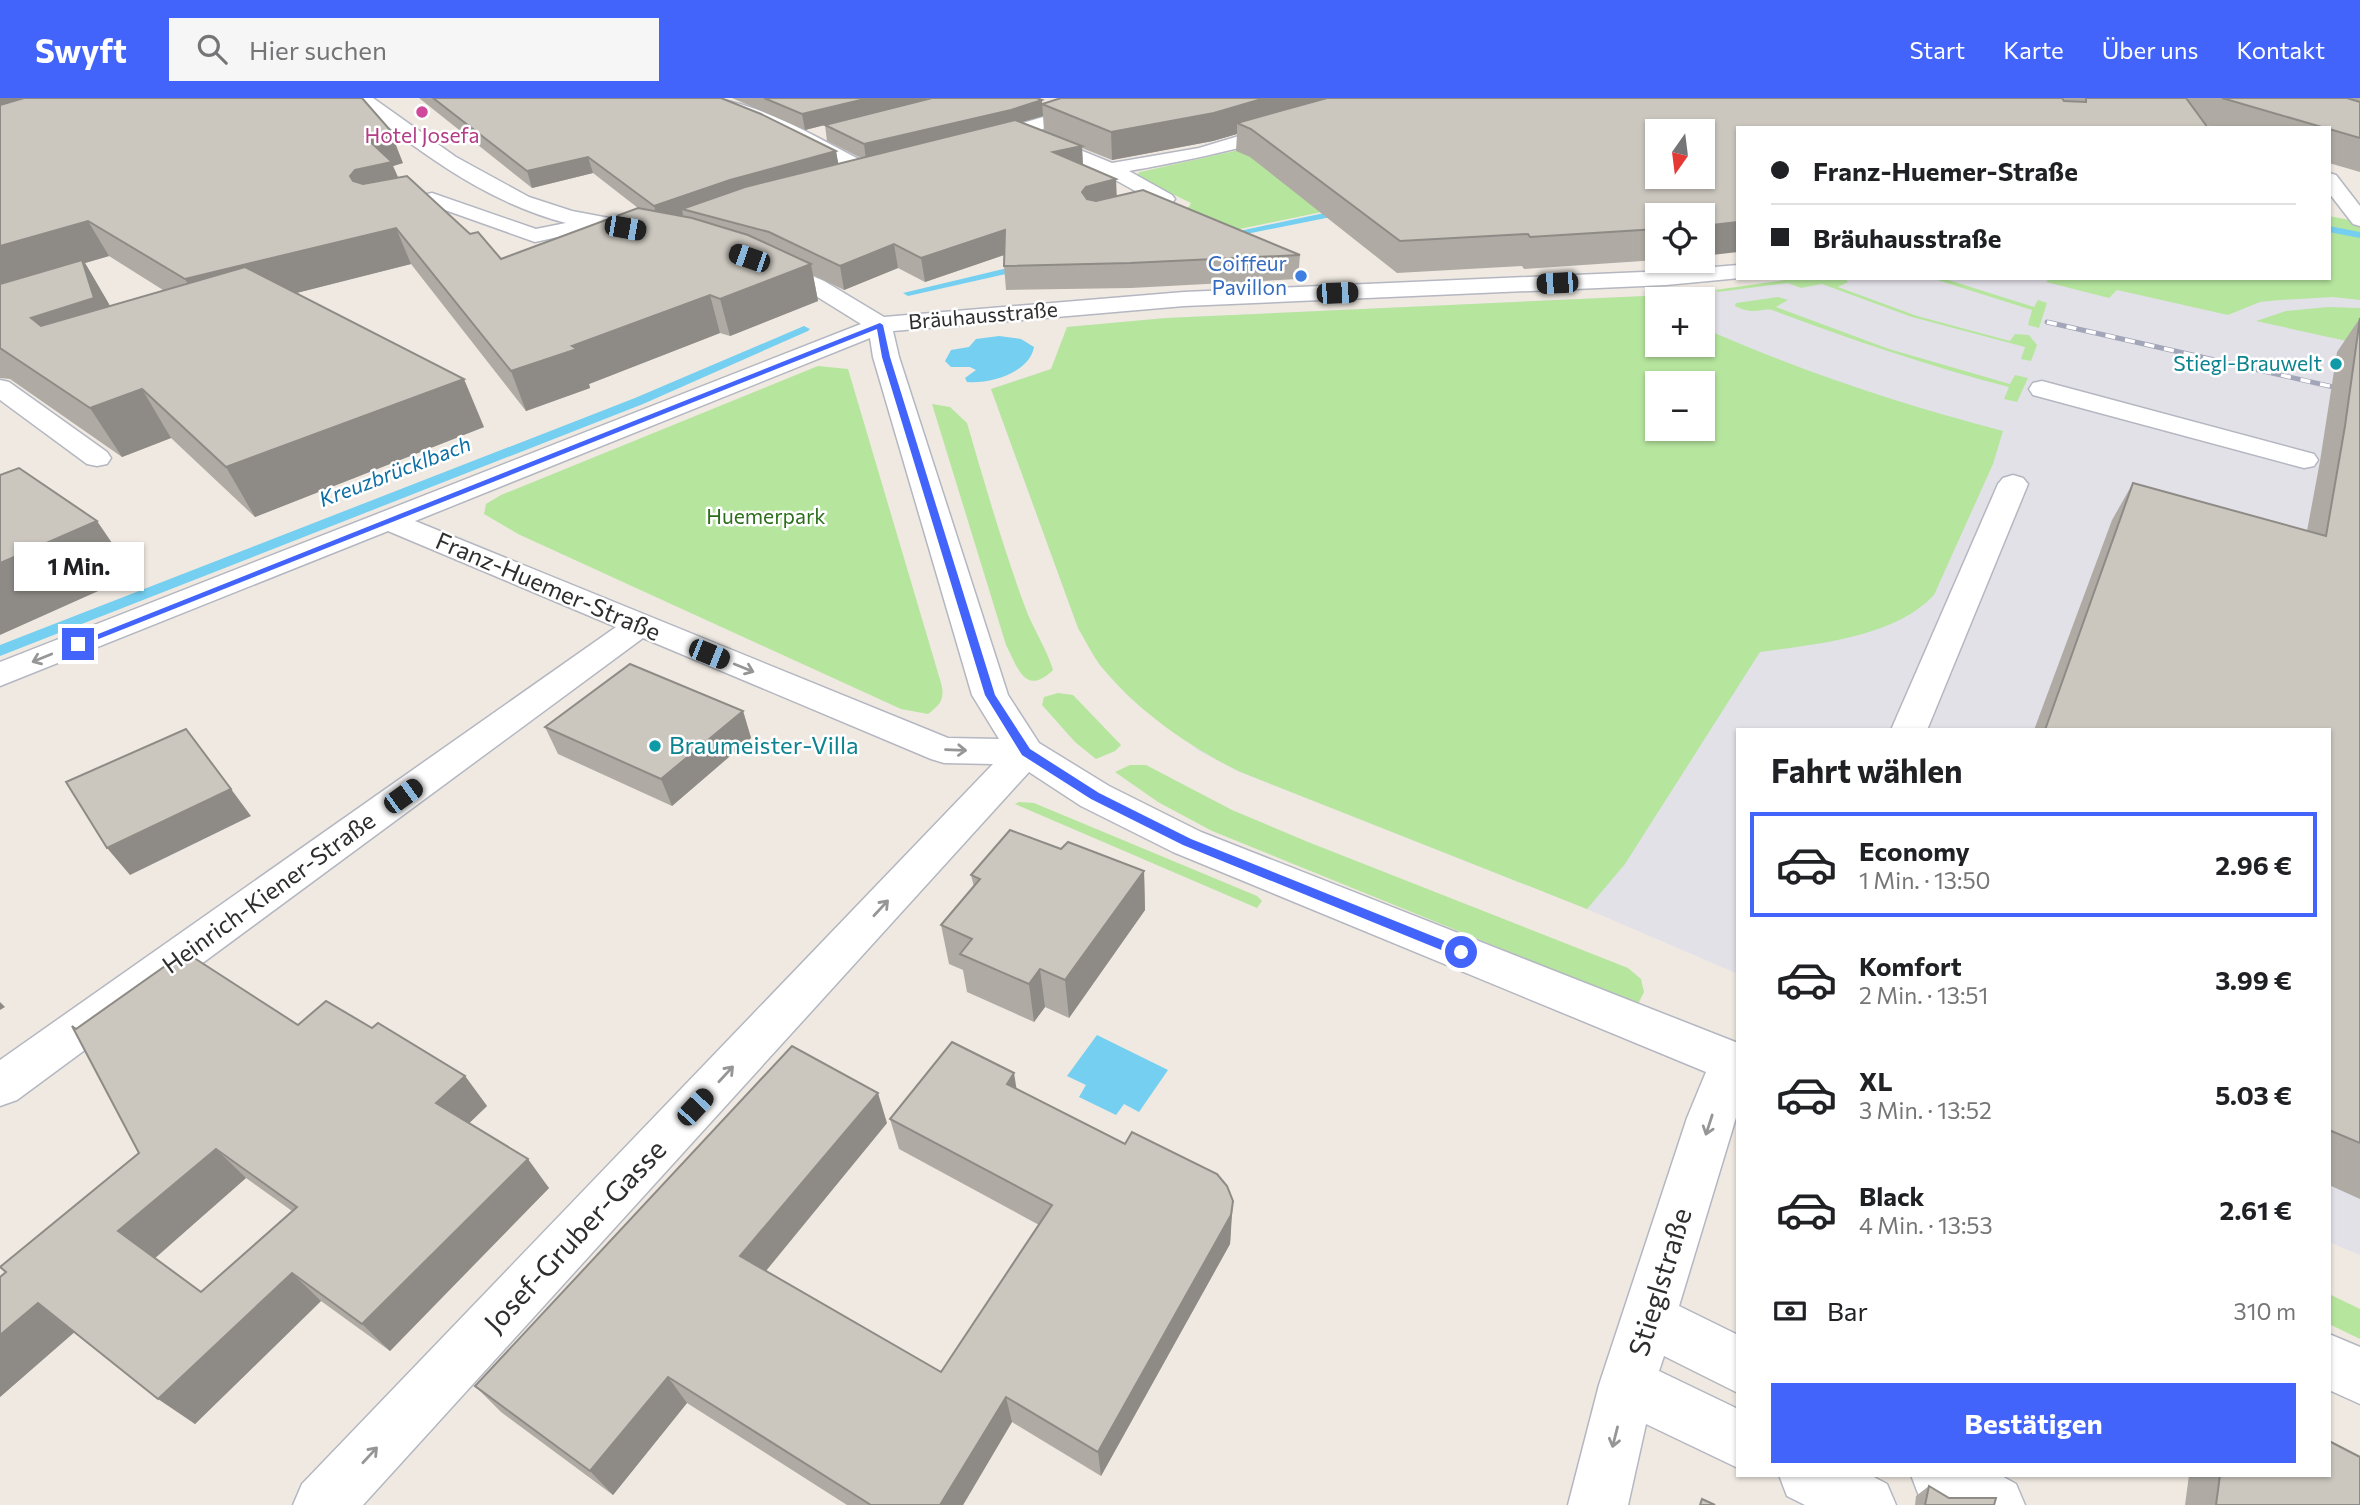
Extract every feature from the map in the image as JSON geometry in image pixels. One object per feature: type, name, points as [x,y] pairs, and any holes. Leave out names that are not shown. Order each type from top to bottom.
[{"type":"street","points":[[362,98],[396,124],[506,194],[544,210],[664,233]]},
{"type":"street","points":[[710,98],[864,169]]},
{"type":"street","points":[[963,145],[1019,132],[1087,110],[1100,98]]},
{"type":"street","points":[[1110,169],[1201,153],[1328,115],[1366,98]]},
{"type":"street","points":[[802,139],[827,132]]},
{"type":"street","points":[[1019,132],[1110,169],[1165,199],[1096,215]]},
{"type":"street","points":[[841,176],[888,163]]},
{"type":"street","points":[[2331,181],[2360,220]]},
{"type":"street","points":[[377,210],[432,200],[535,236],[597,222]]},
{"type":"street","points":[[2331,215],[2360,220]]},
{"type":"street","points":[[744,256],[816,286],[880,325],[886,357],[990,695],[1026,752],[1095,796],[1187,842],[1735,1063]]},
{"type":"street","name":"Bräuhausstraße","points":[[0,675],[880,325],[1184,299],[1666,278],[1736,272]]},
{"type":"street","points":[[2042,389],[2304,460]]},
{"type":"street","points":[[5,397],[97,458]]},
{"type":"street","points":[[1910,728],[2013,484]]},
{"type":"street","name":"Franz-Huemer-Straße","points":[[387,520],[944,750],[1026,752]]},
{"type":"street","name":"Heinrich-Kiener-Straße","points":[[0,1086],[640,625]]},
{"type":"street","name":"Josef-Gruber-Gasse","points":[[323,1505],[1026,752]]},
{"type":"street","name":"Stieglstraße","points":[[1598,1505],[1627,1385],[1711,1118],[1735,1063]]},
{"type":"street","points":[[1649,1319],[1736,1364]]},
{"type":"street","points":[[2331,1362],[2360,1376]]},
{"type":"street","points":[[1627,1385],[1736,1438]]},
{"type":"street","points":[[1812,1477],[1866,1505]]},
{"type":"street","points":[[1944,1477],[1994,1505]]},
{"type":"shaded area","points":[[2360,227],[2360,1255],[2331,1243],[2331,728],[1736,728],[1736,973],[1587,909],[1238,771],[1199,751],[1130,698],[1099,664],[1078,628],[991,389],[1051,369],[1067,327],[1166,318],[1645,296],[1645,357],[1715,357],[1715,290],[1786,280],[2331,280],[2331,275]]},
{"type":"green space","points":[[1239,150],[1355,205],[1211,235],[1171,212],[1189,207],[1191,203],[1135,176],[1140,172]]},
{"type":"green space","points":[[2331,216],[2360,222],[2360,300],[2333,297],[2260,302],[2228,315],[2117,290],[2109,298],[2046,282],[2331,280]]},
{"type":"green space","points":[[1785,280],[1846,280],[1848,282],[1838,287],[1917,316],[2010,341],[2015,334],[2029,335],[2037,345],[2031,361],[2021,359],[2025,347],[1912,317],[1822,284],[1801,288],[1788,283],[1718,292],[1715,290]]},
{"type":"green space","points":[[1937,280],[1948,280],[2034,307],[2038,300],[2047,303],[2039,328],[2028,325],[2032,310]]},
{"type":"green space","points":[[1645,296],[1645,357],[1715,357],[1715,333],[1851,386],[2003,431],[1993,464],[1934,595],[1898,621],[1876,630],[1829,642],[1760,652],[1625,864],[1587,909],[1238,771],[1164,726],[1114,682],[1091,652],[1078,628],[991,389],[1051,369],[1067,327],[1166,318]]},
{"type":"green space","points":[[1778,297],[1788,300],[1776,307],[1889,349],[2010,384],[2015,375],[2028,378],[2017,402],[2004,399],[2009,387],[1891,352],[1775,311],[1749,311],[1735,306],[1736,303]]},
{"type":"green space","points":[[2328,307],[2360,308],[2360,344],[2256,321],[2286,311]]},
{"type":"green space","name":"Huemerpark","points":[[818,366],[848,369],[941,683],[941,701],[928,714],[901,709],[518,534],[484,514],[486,504],[501,495]]},
{"type":"green space","points":[[932,404],[950,407],[967,423],[1017,584],[1053,670],[1036,681],[1029,680],[1019,670],[1006,645]]},
{"type":"green space","points":[[1058,693],[1073,695],[1121,745],[1115,751],[1096,759],[1075,742],[1042,705],[1044,697]]},
{"type":"green space","points":[[1130,765],[1146,765],[1232,810],[1628,968],[1641,979],[1644,992],[1638,1004],[1212,831],[1158,802],[1115,772]]},
{"type":"green space","points":[[1034,803],[1257,896],[1262,901],[1257,908],[1015,804]]},
{"type":"green space","points":[[2331,1295],[2360,1309],[2360,1339],[2331,1325]]},
{"type":"water","points":[[999,336],[1021,339],[1034,347],[1025,363],[1008,375],[987,381],[967,382],[965,378],[976,370],[970,367],[951,367],[945,361],[951,350],[969,347],[976,339]]},
{"type":"water","points":[[1097,1035],[1168,1070],[1139,1112],[1124,1104],[1116,1115],[1079,1097],[1086,1085],[1067,1076]]},
{"type":"building","points":[[24,98],[362,98],[390,130],[365,137],[392,162],[355,170],[350,176],[353,181],[363,184],[407,176],[470,234],[478,232],[501,259],[638,208],[692,218],[748,235],[811,264],[720,299],[710,295],[572,346],[577,349],[511,371],[396,228],[185,279],[88,221],[0,246],[0,105]]},
{"type":"building","points":[[433,98],[721,98],[761,114],[836,151],[730,180],[654,206],[588,157],[527,171]]},
{"type":"building","points":[[764,98],[869,98],[802,114]]},
{"type":"building","points":[[932,98],[1042,100],[1011,110],[864,144],[825,125]]},
{"type":"building","points":[[1061,98],[1265,98],[1214,113],[1111,132],[1042,104]]},
{"type":"building","points":[[1327,98],[2062,98],[2064,101],[2086,102],[2086,98],[2186,98],[2207,126],[1736,126],[1736,222],[1715,225],[1715,203],[1645,203],[1645,230],[1400,241],[1251,129],[1237,123]]},
{"type":"building","points":[[2222,98],[2347,98],[2360,102],[2360,138],[2331,130],[2331,126],[2318,126]]},
{"type":"building","points":[[1015,120],[1082,146],[1053,152],[1116,179],[1086,187],[1082,192],[1087,199],[1096,201],[1143,190],[1300,255],[1004,266],[1005,230],[921,258],[894,244],[840,266],[769,232],[682,209],[745,187]]},
{"type":"building","points":[[82,260],[94,298],[31,318],[41,326],[245,267],[464,379],[226,467],[142,389],[90,408],[0,348],[0,284]]},
{"type":"building","points":[[2360,318],[2360,1143],[2331,1131],[2331,728],[2046,728],[2133,483],[2326,536]]},
{"type":"building","points":[[19,468],[97,521],[0,563],[0,475]]},
{"type":"building","points":[[630,664],[743,711],[661,779],[545,727]]},
{"type":"building","points":[[186,729],[231,789],[107,848],[66,782]]},
{"type":"building","points":[[1010,830],[1061,849],[1068,842],[1144,871],[1065,980],[1040,969],[1029,984],[960,954],[972,939],[941,925],[980,879],[971,875]]},
{"type":"building","points":[[185,952],[298,1025],[326,1001],[372,1028],[378,1023],[465,1076],[436,1103],[528,1159],[362,1324],[292,1273],[158,1399],[38,1303],[0,1335],[0,1277],[6,1272],[0,1267],[139,1153],[72,1026],[76,1029]],"holes":[[[216,1149],[297,1207],[201,1292],[118,1231]]]},
{"type":"building","points":[[952,1042],[1014,1073],[1007,1084],[1125,1144],[1132,1132],[1217,1174],[1227,1186],[1233,1201],[1231,1215],[1098,1452],[1006,1397],[940,1505],[871,1505],[668,1377],[590,1471],[475,1386],[792,1046],[878,1093],[740,1256],[941,1372],[1052,1205],[890,1119]]},
{"type":"building","points":[[2331,1442],[2360,1457],[2360,1505],[2216,1505],[2220,1477],[2331,1477]]},
{"type":"building","points":[[1929,1486],[1949,1498],[1996,1498],[1994,1505],[1925,1505]]},
{"type":"building","points":[[1702,1499],[1715,1505],[1700,1505]]},
{"type":"waterway","name":"Kreuzbrücklbach","points":[[1221,236],[1348,211]]},
{"type":"waterway","name":"Kreuzbrücklbach","points":[[2331,229],[2360,235]]},
{"type":"waterway","name":"Kreuzbrücklbach","points":[[908,293],[1028,266]]},
{"type":"waterway","name":"Kreuzbrücklbach","points":[[0,651],[639,401],[804,329]]},
{"type":"railway","points":[[2047,322],[2360,393]]},
{"type":"place","name":"Hotel Josefa","points":[[422,112]]},
{"type":"place","name":"Coiffeur Pavillon","points":[[1301,276]]},
{"type":"place","name":"Stiegl-Brauwelt","points":[[2336,364]]},
{"type":"place","name":"Braumeister-Villa","points":[[655,746]]},
{"type":"route","points":[[78,644],[880,325],[886,357],[990,695],[1026,752],[1095,796],[1187,842],[1461,952]]}]
